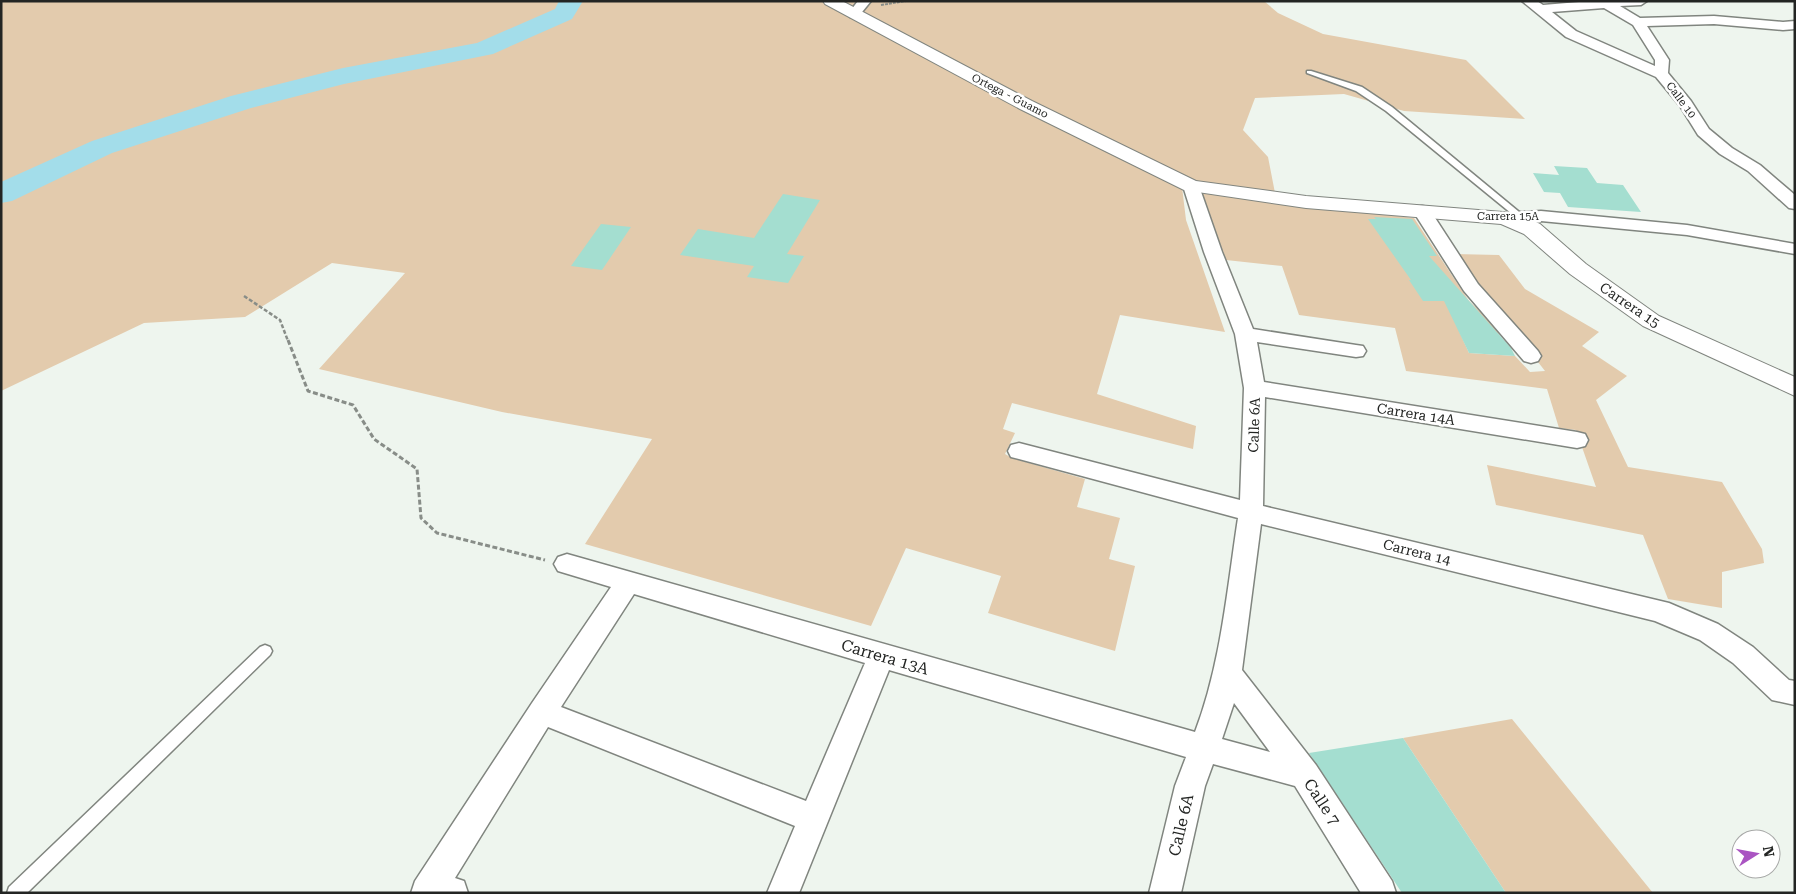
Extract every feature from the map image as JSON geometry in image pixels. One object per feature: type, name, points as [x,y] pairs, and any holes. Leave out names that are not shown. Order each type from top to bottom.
[{"type":"street","name":"Ortega - Guamo","points":[[830,1],[859,8],[1026,105],[1191,186]]},
{"type":"street","name":"Calle 10","points":[[1528,1],[1541,9],[1571,34],[1661,74],[1686,104],[1703,132],[1726,151],[1788,192],[1795,204]]},
{"type":"street","points":[[1541,9],[1641,1]]},
{"type":"street","points":[[1604,3],[1638,22],[1662,60],[1661,74]]},
{"type":"street","points":[[1638,22],[1714,20],[1789,26]]},
{"type":"street","name":"Carrera 15A","points":[[1191,186],[1306,202],[1422,212],[1512,217],[1540,216],[1687,230],[1795,249]]},
{"type":"street","name":"Calle 6A","points":[[1165,893],[1190,786],[1221,701],[1228,673],[1251,512],[1255,388],[1245,334],[1213,252],[1191,186]]},
{"type":"street","points":[[1422,212],[1471,287],[1531,356]]},
{"type":"street","name":"Carrera 15","points":[[1512,217],[1532,229],[1578,268],[1651,321],[1795,387]]},
{"type":"street","points":[[1245,334],[1356,351]]},
{"type":"street","name":"Carrera 14A","points":[[1255,388],[1576,440]]},
{"type":"street","name":"Carrera 14","points":[[1019,450],[1251,512],[1660,611],[1692,624],[1721,640],[1743,655],[1790,696]]},
{"type":"street","name":"Carrera 13A","points":[[567,564],[1203,748]]},
{"type":"street","points":[[437,890],[542,712],[628,582]]},
{"type":"street","points":[[783,893],[881,656]]},
{"type":"street","points":[[1228,673],[1305,774]]},
{"type":"street","points":[[542,712],[814,819]]},
{"type":"street","name":"Calle 7","points":[[1203,748],[1305,774],[1380,893]]},
{"type":"lane","points":[[1309,72],[1359,89],[1389,109],[1512,217]]},
{"type":"lane","points":[[15,893],[264,650]]},
{"type":"path","points":[[244,296],[280,320],[308,391],[353,406],[374,439],[418,469],[421,518],[437,534],[567,564]]},
{"type":"shaded area","points":[[1,1],[824,1],[1182,187],[1186,220],[1225,332],[1120,315],[1097,394],[1196,426],[1193,449],[1012,403],[1003,429],[1015,433],[1005,454],[1012,458],[1085,479],[1077,507],[1120,518],[1109,559],[1135,566],[1115,651],[988,613],[1001,576],[906,548],[871,626],[585,544],[652,439],[502,412],[319,369],[405,273],[332,263],[245,317],[144,323],[1,391]]},
{"type":"shaded area","points":[[837,1],[1264,1],[1278,13],[1323,34],[1466,60],[1525,119],[1404,111],[1344,94],[1255,98],[1243,130],[1268,157],[1275,193],[1194,181],[1060,117],[931,47],[884,27]]},
{"type":"shaded area","points":[[1199,191],[1414,218],[1469,301],[1504,334],[1459,331],[1469,353],[1515,356],[1530,372],[1545,371],[1454,254],[1499,255],[1525,289],[1599,332],[1582,346],[1627,376],[1596,400],[1628,467],[1722,482],[1762,549],[1764,563],[1722,572],[1722,608],[1668,599],[1643,535],[1496,505],[1487,465],[1596,487],[1576,430],[1559,428],[1547,389],[1406,371],[1395,328],[1299,315],[1282,266],[1226,260]]},
{"type":"shaded area","points":[[1512,719],[1653,893],[1506,893],[1403,738]]},
{"type":"building","points":[[1554,166],[1587,168],[1597,183],[1623,185],[1641,212],[1568,207],[1560,193],[1544,192],[1533,173],[1559,175]]},
{"type":"building","points":[[783,194],[820,200],[787,254],[804,256],[788,283],[747,277],[754,266],[680,255],[698,229],[754,238]]},
{"type":"building","points":[[1374,217],[1412,219],[1437,256],[1429,256],[1511,348],[1515,356],[1469,353],[1444,301],[1423,301],[1409,280],[1411,280],[1368,219],[1376,219]]},
{"type":"building","points":[[601,224],[631,227],[602,270],[571,266]]},
{"type":"building","points":[[1403,738],[1506,893],[1402,893],[1309,753]]},
{"type":"waterway","points":[[1,194],[102,147],[241,102],[343,76],[484,49],[564,14],[571,1]]}]
